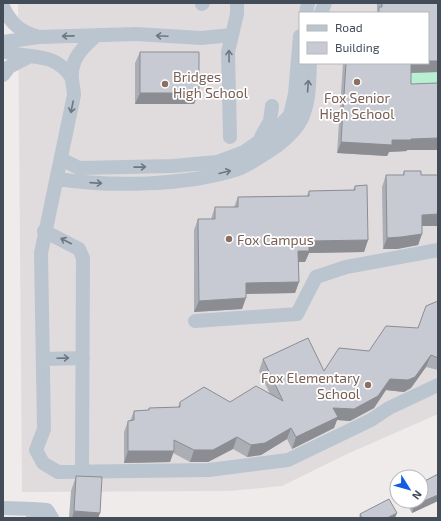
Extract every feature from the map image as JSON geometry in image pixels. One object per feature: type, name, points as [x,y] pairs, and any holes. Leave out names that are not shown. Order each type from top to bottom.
[{"type":"lane","points":[[230,137],[228,52],[237,14],[237,3]]},
{"type":"lane","points":[[3,7],[9,20],[20,30],[39,36]]},
{"type":"lane","points":[[3,42],[39,36],[136,34],[201,38],[232,35]]},
{"type":"lane","points":[[96,35],[76,56],[72,78],[74,94],[57,179],[44,230],[41,253],[44,429],[36,450],[43,463],[58,472],[82,472],[209,470],[288,460],[371,420],[389,408],[438,385]]},
{"type":"lane","points":[[61,159],[79,168],[173,166],[217,162],[234,156],[253,146],[278,128],[290,115],[295,94],[299,48]]},
{"type":"lane","points":[[3,51],[28,57],[50,58],[63,67],[72,78]]},
{"type":"lane","points":[[3,75],[9,67],[28,57]]},
{"type":"lane","points":[[57,179],[105,184],[172,181],[202,178],[239,168],[266,154],[295,129],[302,119],[307,104],[310,64]]},
{"type":"lane","points":[[253,146],[267,129],[272,114],[272,106]]},
{"type":"lane","points":[[44,230],[79,249],[83,258],[82,472]]},
{"type":"lane","points":[[196,321],[297,314],[316,278],[346,268],[438,250]]},
{"type":"lane","points":[[42,359],[83,358]]},
{"type":"lane","points":[[3,508],[33,513],[47,510],[52,518]]},
{"type":"shaded area","name":"Fox Campus","points":[[18,3],[438,3],[438,414],[345,455],[282,486],[229,491],[22,492]]},
{"type":"green space","points":[[438,72],[438,95],[407,95],[407,73]]},
{"type":"building","points":[[382,3],[438,3],[438,61],[429,61],[429,12],[379,12],[379,7],[382,7]]},
{"type":"building","name":"Bridges High School","points":[[140,52],[199,52],[199,93],[140,93]]},
{"type":"building","name":"Fox Senior High School","points":[[346,64],[411,64],[411,84],[438,83],[438,138],[392,140],[392,145],[341,142]]},
{"type":"building","points":[[404,171],[421,171],[421,175],[438,175],[438,214],[422,215],[422,234],[387,238],[386,175],[404,175]]},
{"type":"building","points":[[367,185],[368,240],[309,241],[309,251],[298,251],[299,282],[246,283],[246,298],[199,301],[198,219],[215,219],[215,207],[238,207],[238,197],[309,196],[309,191],[355,190],[355,186]]},
{"type":"building","name":"Fox Elementary School","points":[[438,301],[438,358],[431,355],[415,377],[408,380],[390,379],[378,396],[354,409],[333,408],[338,417],[296,437],[291,428],[265,443],[251,445],[237,437],[213,450],[194,450],[174,440],[174,451],[128,451],[128,421],[134,420],[134,411],[149,410],[149,408],[180,407],[180,402],[204,387],[230,402],[256,386],[283,401],[263,359],[308,338],[324,371],[339,348],[369,351],[386,326],[418,328],[426,306]]},
{"type":"building","points":[[438,474],[438,495],[429,499],[429,479]]},
{"type":"building","points":[[76,476],[102,477],[100,513],[74,511]]},
{"type":"building","points":[[389,499],[389,509],[395,509],[397,513],[387,518],[362,518],[360,514]]},
{"type":"place","name":"Fox Senior High School","points":[[357,82]]},
{"type":"place","name":"Bridges High School","points":[[165,84]]},
{"type":"place","name":"Fox Campus","points":[[229,239]]},
{"type":"place","name":"Fox Elementary School","points":[[368,385]]}]
